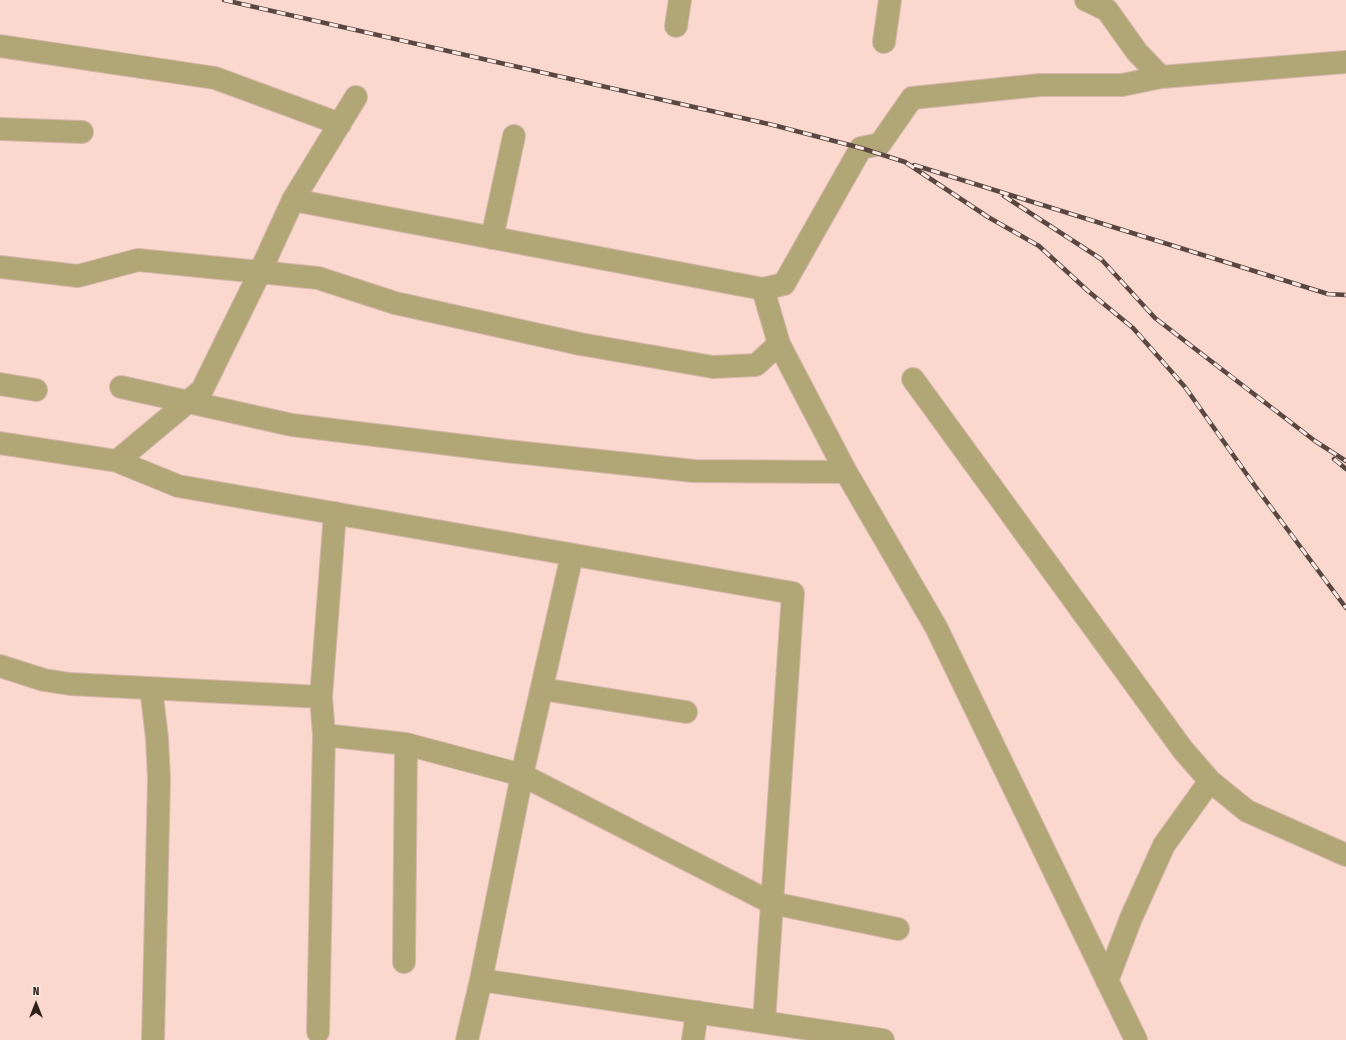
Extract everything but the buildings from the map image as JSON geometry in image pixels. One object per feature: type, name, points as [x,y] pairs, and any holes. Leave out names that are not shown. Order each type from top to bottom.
[{"type":"street","points":[[676,26],[680,0]]},
{"type":"street","points":[[884,42],[890,0]]},
{"type":"street","points":[[1086,0],[1108,5],[1137,52],[1161,77]]},
{"type":"street","points":[[0,46],[215,78],[340,124]]},
{"type":"street","points":[[293,200],[763,289],[784,284],[861,148],[880,144],[912,98],[1040,85],[1122,85],[1161,77],[1346,62]]},
{"type":"street","points":[[117,461],[202,390],[260,272],[293,200],[356,97]]},
{"type":"street","points":[[0,129],[82,132]]},
{"type":"street","points":[[492,238],[514,136]]},
{"type":"street","points":[[0,267],[78,276],[138,260],[318,278],[395,303],[580,344],[713,367],[756,365],[779,344]]},
{"type":"street","points":[[763,289],[779,344],[846,472],[936,627],[1136,1040]]},
{"type":"street","points":[[913,380],[1183,750],[1210,781],[1247,811],[1346,855]]},
{"type":"street","points":[[0,384],[36,390]]},
{"type":"street","points":[[121,387],[292,425],[506,451],[694,471],[846,472]]},
{"type":"street","points":[[0,443],[117,461],[178,486],[793,593],[764,1022]]},
{"type":"street","points":[[318,1032],[324,735],[321,697],[335,513]]},
{"type":"street","points":[[467,1040],[481,980],[522,775],[572,555]]},
{"type":"street","points":[[9,669],[44,680],[70,684],[321,697]]},
{"type":"street","points":[[151,688],[157,738],[159,779],[153,1040]]},
{"type":"street","points":[[542,689],[686,712]]},
{"type":"street","points":[[324,735],[406,744],[522,775],[772,903],[898,929]]},
{"type":"street","points":[[404,962],[406,744]]},
{"type":"street","points":[[1107,981],[1131,918],[1164,844],[1210,781]]},
{"type":"street","points":[[481,980],[883,1040]]},
{"type":"street","points":[[693,1040],[697,1012]]},
{"type":"railway","points":[[224,0],[773,125],[861,148],[905,162],[988,217],[1039,246],[1088,291],[1133,328],[1185,387],[1255,486],[1346,608]]},
{"type":"railway","points":[[914,165],[1328,294],[1346,295]]},
{"type":"railway","points":[[1004,196],[1101,259],[1155,318],[1315,441],[1346,461]]},
{"type":"railway","points":[[1334,459],[1346,469]]}]
